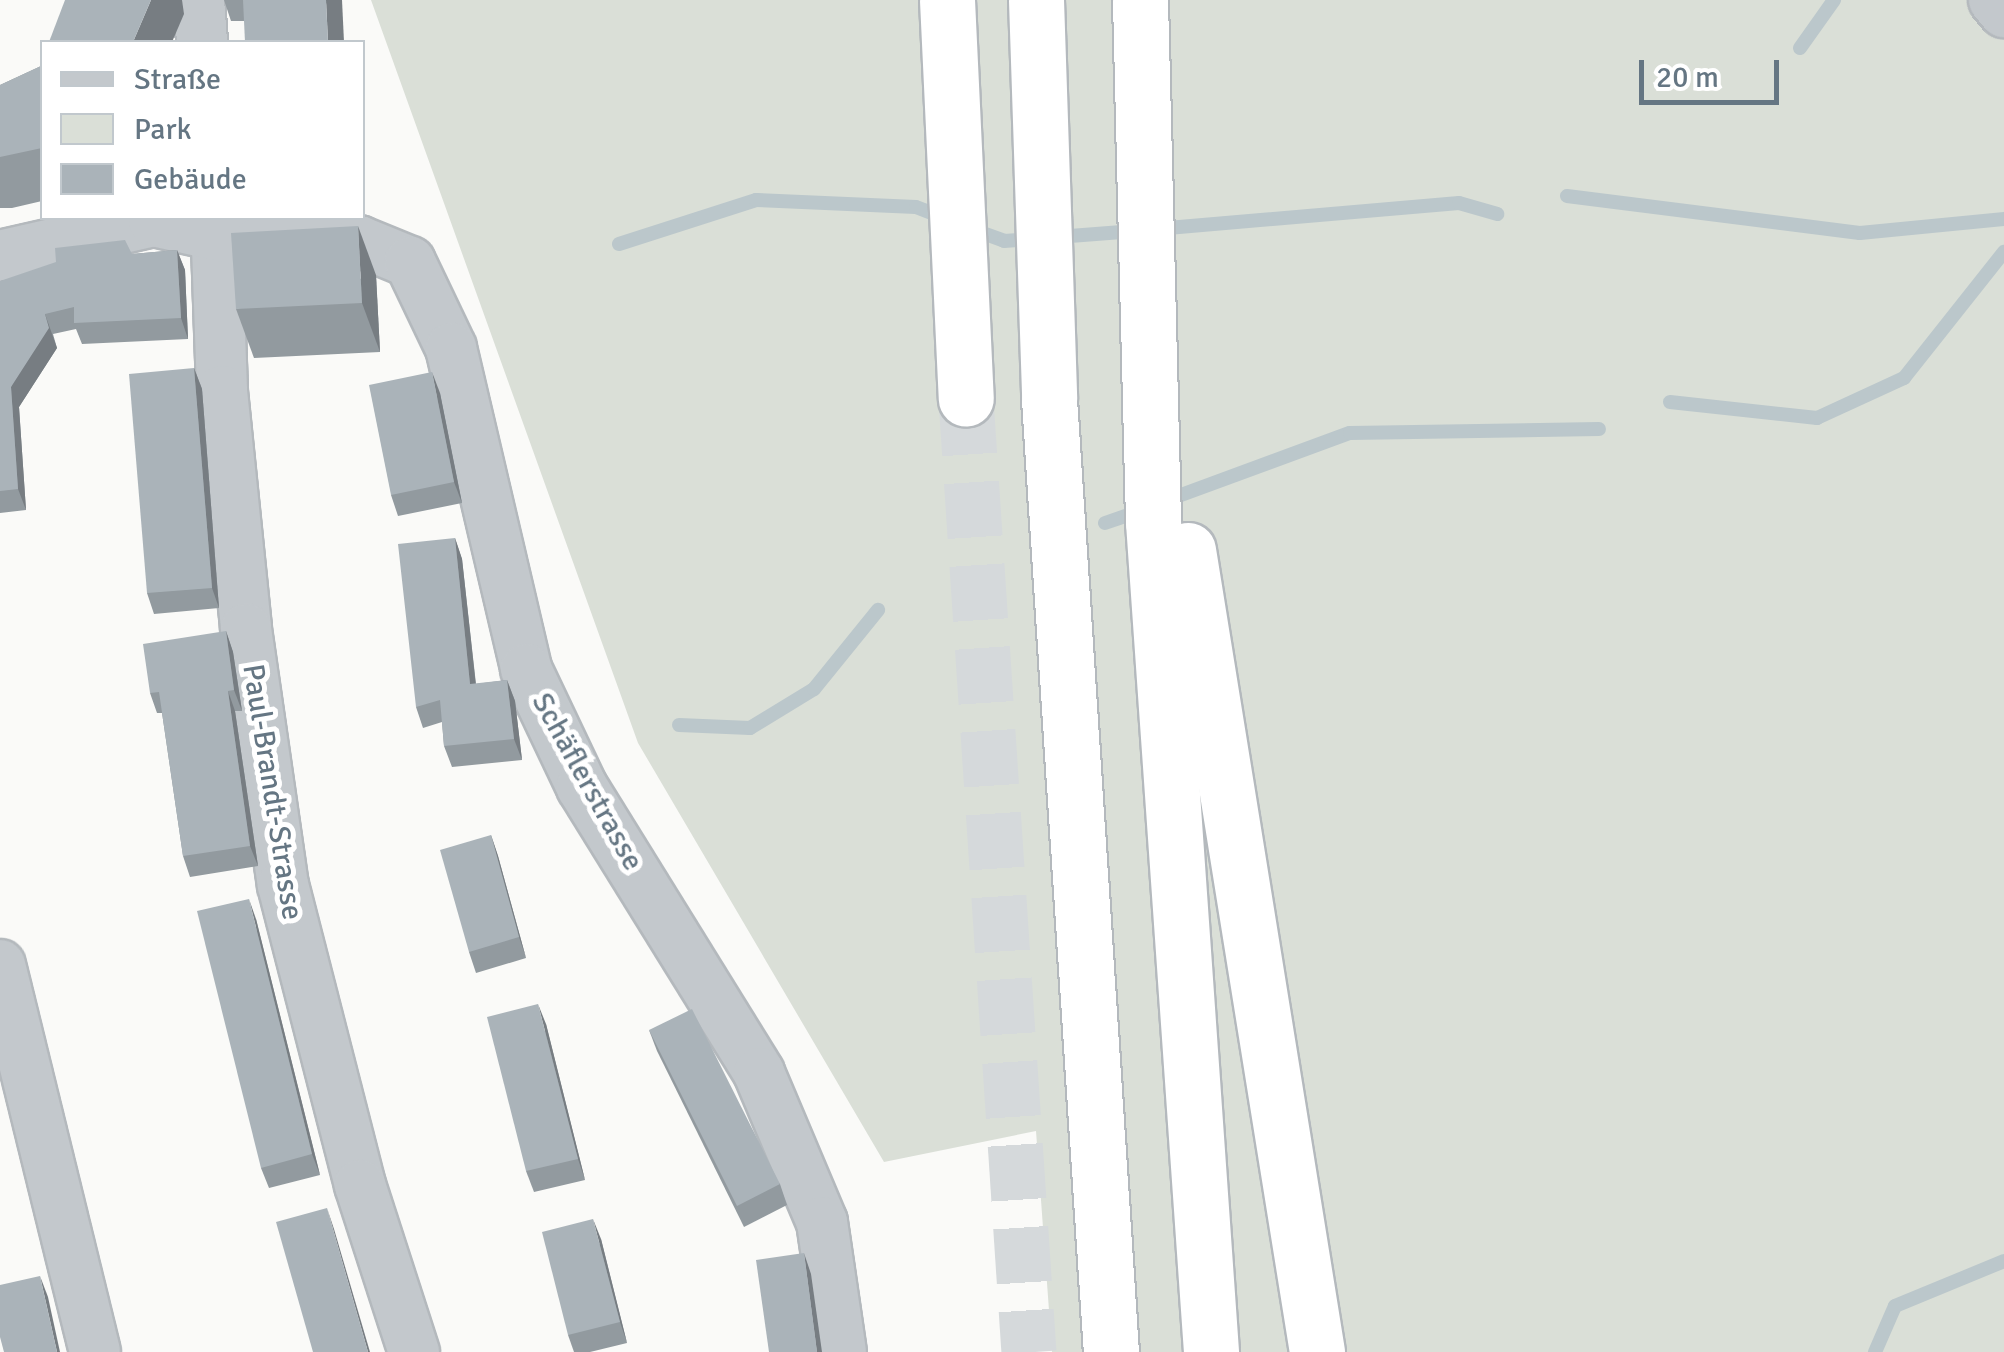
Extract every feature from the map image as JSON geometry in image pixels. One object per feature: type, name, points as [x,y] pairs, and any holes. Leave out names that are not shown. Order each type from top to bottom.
[{"type":"highway","points":[[946,0],[966,399]]},
{"type":"highway","points":[[1036,0],[1049,400],[1112,1352]]},
{"type":"highway","points":[[1140,14],[1174,446],[1178,618],[1211,1352]]},
{"type":"highway","points":[[1178,618],[1317,1352]]},
{"type":"street","points":[[199,0],[202,40]]},
{"type":"street","points":[[1994,0],[2004,12]]},
{"type":"street","name":"Schäflerstrasse","points":[[0,256],[154,222],[217,226],[257,244],[359,240],[410,262],[451,348],[526,669],[582,787],[759,1074],[822,1222],[841,1352]]},
{"type":"street","name":"Paul-Brandt-Strasse","points":[[217,226],[222,391],[246,629],[283,885],[360,1185],[414,1352]]},
{"type":"street","points":[[0,965],[95,1352]]},
{"type":"green space","points":[[371,0],[2004,0],[2004,1352],[1052,1352],[1036,1131],[884,1162],[638,743]]},
{"type":"building","points":[[65,0],[151,0],[134,40],[50,40]]},
{"type":"building","points":[[243,0],[326,0],[328,40],[245,40]]},
{"type":"building","points":[[40,66],[40,148],[0,157],[0,85]]},
{"type":"building","points":[[358,226],[362,303],[236,309],[231,233]]},
{"type":"building","points":[[125,240],[132,254],[177,250],[181,318],[74,323],[74,307],[45,314],[49,328],[11,387],[18,489],[0,491],[0,281],[56,262],[55,248]]},
{"type":"building","points":[[194,368],[212,588],[147,593],[129,374]]},
{"type":"building","points":[[432,372],[454,482],[391,495],[369,385]]},
{"type":"building","points":[[455,538],[470,684],[507,680],[514,739],[444,746],[440,700],[416,707],[398,544]]},
{"type":"building","points":[[226,631],[234,690],[228,691],[250,846],[183,856],[159,692],[150,693],[143,644]]},
{"type":"building","points":[[491,835],[519,937],[469,952],[440,850]]},
{"type":"building","points":[[249,899],[312,1154],[261,1168],[197,911]]},
{"type":"building","points":[[538,1004],[578,1159],[526,1171],[487,1017]]},
{"type":"building","points":[[692,1009],[780,1184],[737,1206],[649,1030]]},
{"type":"building","points":[[327,1208],[368,1352],[313,1352],[276,1222]]},
{"type":"building","points":[[593,1219],[620,1322],[568,1335],[542,1232]]},
{"type":"building","points":[[804,1253],[817,1352],[769,1352],[756,1260]]},
{"type":"building","points":[[40,1276],[57,1352],[4,1352],[0,1337],[0,1285]]},
{"type":"waterway","points":[[1800,48],[1834,0]]},
{"type":"waterway","points":[[1567,196],[1860,233],[2004,219]]},
{"type":"waterway","points":[[619,244],[756,200],[916,207],[945,218]]},
{"type":"waterway","points":[[1156,229],[1459,203],[1497,214]]},
{"type":"waterway","points":[[969,228],[1004,241],[1035,239]]},
{"type":"waterway","points":[[1057,237],[1135,231]]},
{"type":"waterway","points":[[1670,402],[1817,418],[1904,378],[2004,252]]},
{"type":"waterway","points":[[1162,502],[1350,433],[1599,429]]},
{"type":"waterway","points":[[1105,523],[1142,510]]},
{"type":"waterway","points":[[679,725],[750,728],[814,689],[878,610]]},
{"type":"waterway","points":[[1875,1352],[1895,1306],[2004,1261]]},
{"type":"tunnel","points":[[966,399],[1029,1352]]}]
